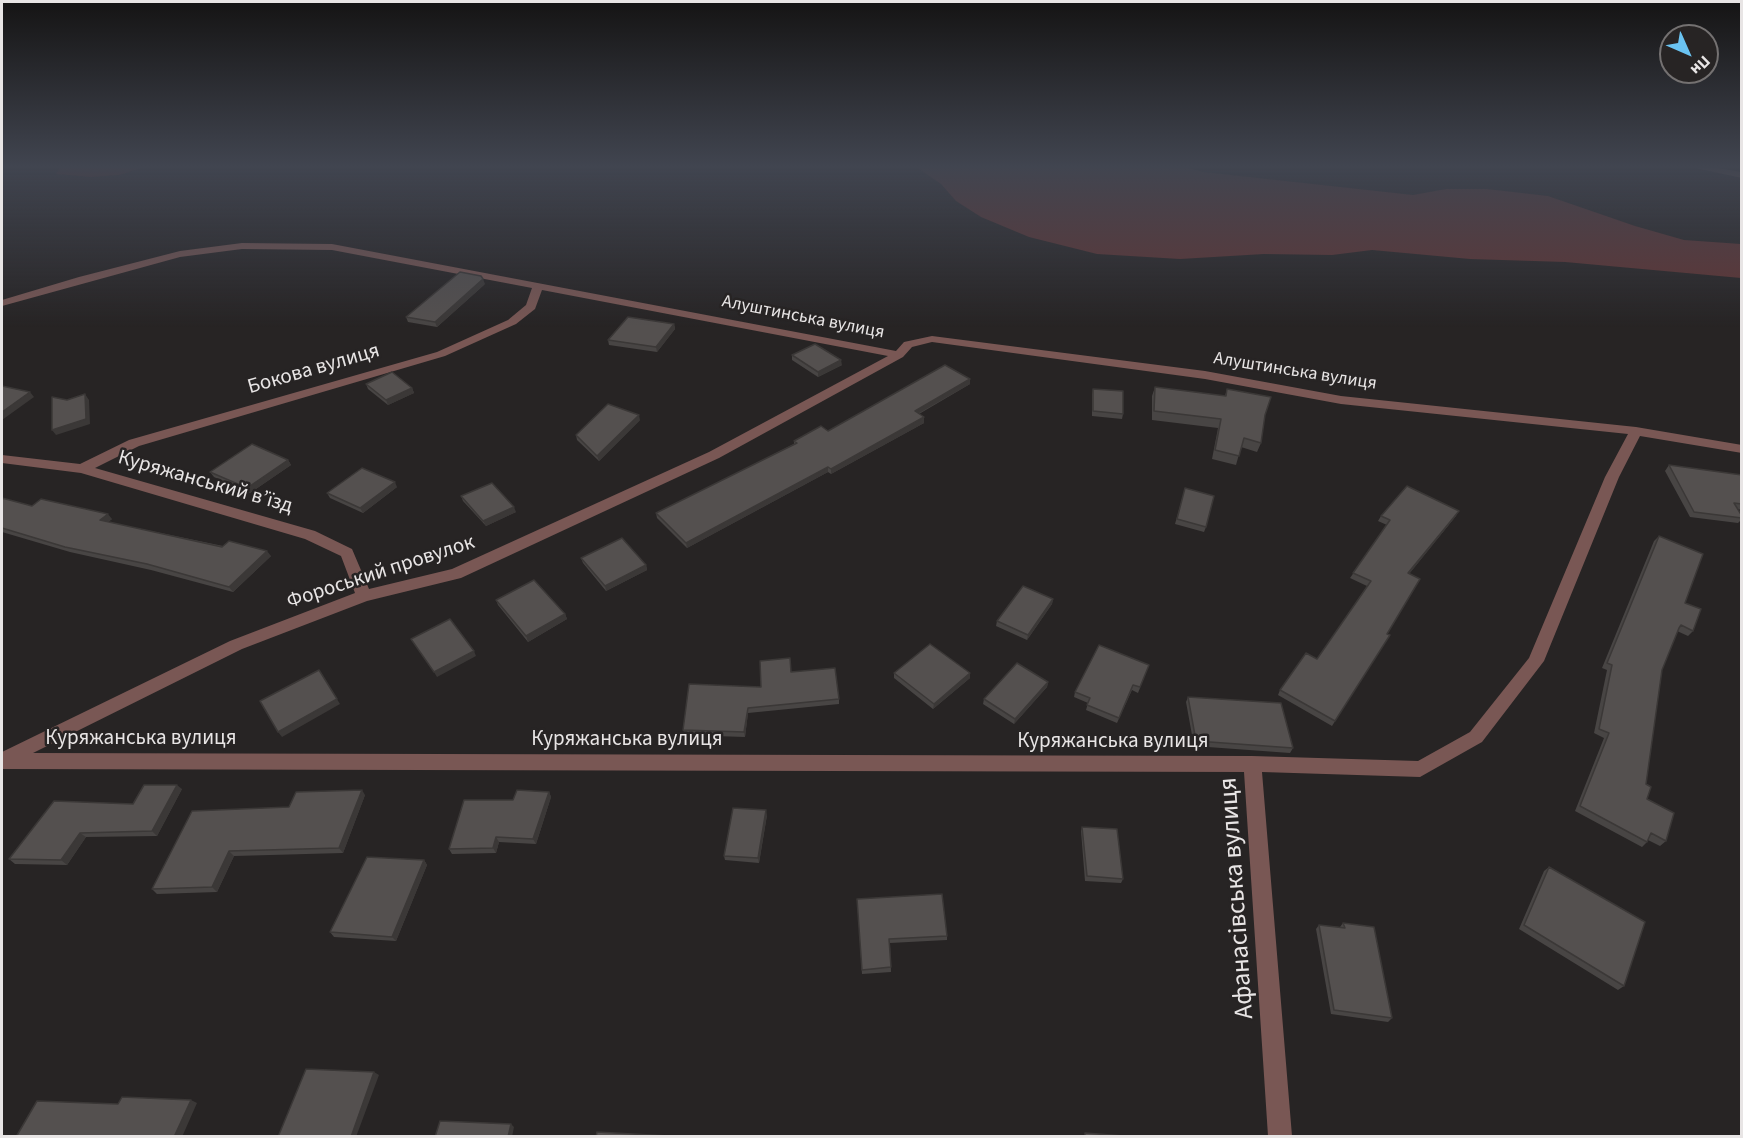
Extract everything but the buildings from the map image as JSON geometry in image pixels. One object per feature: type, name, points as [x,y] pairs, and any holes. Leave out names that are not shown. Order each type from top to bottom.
[{"type":"street","name":"Алуштинська вулиця","points":[[2,303],[82,279],[180,254],[242,246],[332,247],[899,355],[908,344],[932,339],[1205,375],[1341,400],[1636,431],[1742,449]]},
{"type":"street","name":"Бокова вулиця","points":[[82,469],[134,443],[441,354],[512,322],[531,307],[539,285]]},
{"type":"street","name":"Фороський провулок","points":[[2,761],[236,645],[364,596],[456,574],[714,455],[899,355]]},
{"type":"street","name":"Афанасівська вулиця","points":[[1280,1137],[1252,764],[1420,769],[1476,737],[1536,661],[1612,477],[1636,431]]},
{"type":"street","name":"Куряжанський в’їзд","points":[[2,459],[82,469],[310,535],[347,553],[364,596]]},
{"type":"street","name":"Куряжанська вулиця","points":[[2,761],[1252,764]]},
{"type":"shaded area","points":[[988,220],[1618,220],[1684,240],[1741,244],[1741,278],[1565,262],[1470,259],[1372,250],[1332,255],[1264,254],[1180,259],[1097,254],[1029,237]]}]
